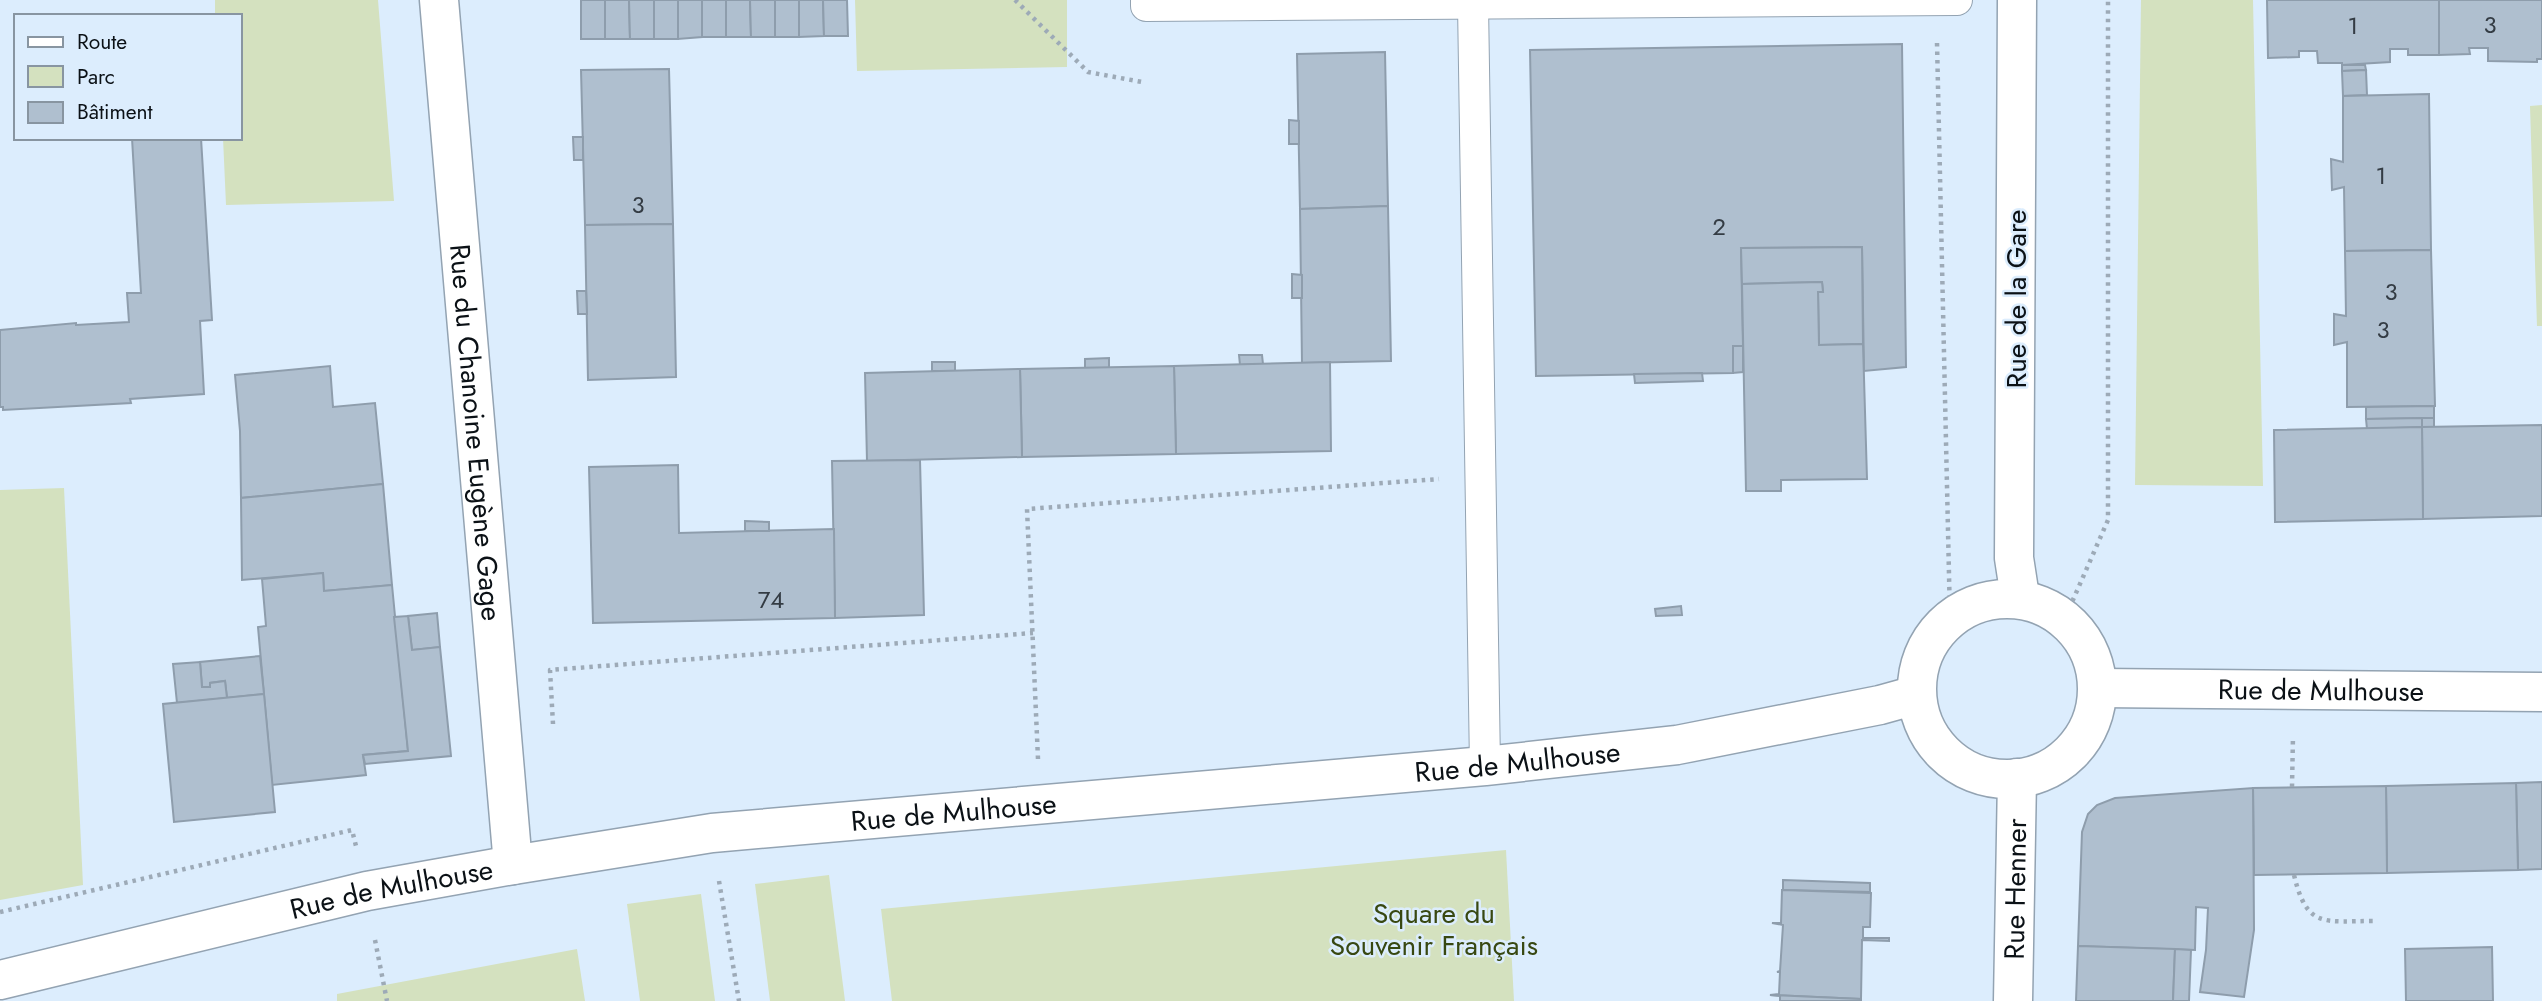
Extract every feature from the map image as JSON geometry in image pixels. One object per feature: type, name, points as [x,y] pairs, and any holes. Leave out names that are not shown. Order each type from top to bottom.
[{"type":"main road","name":"Rue du Chanoine Eugène Gage","points":[[439,0],[513,864]]},
{"type":"main road","name":"Rue de la Gare","points":[[2017,0],[2014,558],[2020,597]]},
{"type":"main road","points":[[2020,597],[2042,604],[2064,620],[2073,625],[2091,652],[2099,688],[2091,724],[2076,750],[2046,771],[2017,778],[1978,775],[1951,761],[1926,730],[1916,695],[1920,660],[1936,630],[1967,607],[2020,597]]},
{"type":"main road","name":"Rue de Mulhouse","points":[[2099,688],[2542,692]]},
{"type":"main road","name":"Rue de Mulhouse","points":[[0,980],[367,891],[513,864],[712,833],[1485,766],[1677,745],[1880,705],[1916,695]]},
{"type":"main road","name":"Rue Henner","points":[[2012,1001],[2017,778]]},
{"type":"lane","points":[[2010,0],[2017,0]]},
{"type":"lane","points":[[1146,3],[1947,1]]},
{"type":"lane","points":[[1473,4],[1485,766]]},
{"type":"path","points":[[1015,0],[1088,72],[1142,82]]},
{"type":"path","points":[[2064,620],[2108,520],[2108,0]]},
{"type":"path","points":[[1947,1],[1951,619]]},
{"type":"path","points":[[1040,805],[1027,509],[1480,476]]},
{"type":"path","points":[[553,737],[550,670],[1033,633]]},
{"type":"path","points":[[0,912],[352,830],[367,891]]},
{"type":"path","points":[[712,833],[739,1001]]},
{"type":"path","points":[[2294,874],[2300,899],[2311,915],[2326,921],[2373,921]]},
{"type":"path","points":[[375,940],[387,1001]]},
{"type":"green space","points":[[215,0],[378,0],[394,201],[226,205],[223,140],[242,140],[242,14],[215,14]]},
{"type":"green space","points":[[855,0],[1067,0],[1067,67],[857,71]]},
{"type":"green space","points":[[2141,0],[2253,0],[2263,486],[2135,485]]},
{"type":"green space","points":[[2542,105],[2542,326],[2537,326],[2530,106]]},
{"type":"green space","points":[[64,488],[83,885],[0,900],[0,490]]},
{"type":"green space","name":"Square du Souvenir Français","points":[[1506,850],[1514,1001],[892,1001],[881,909]]},
{"type":"green space","points":[[829,875],[845,1001],[770,1001],[755,884]]},
{"type":"green space","points":[[701,894],[715,1001],[640,1001],[627,904]]},
{"type":"green space","points":[[577,949],[585,1001],[337,1001],[337,994]]},
{"type":"building","points":[[581,0],[605,0],[605,39],[581,39]]},
{"type":"building","points":[[605,0],[629,0],[630,39],[605,39]]},
{"type":"building","points":[[629,0],[654,0],[654,39],[630,39]]},
{"type":"building","points":[[654,0],[678,0],[678,39],[654,39]]},
{"type":"building","points":[[678,0],[702,0],[702,37],[678,39]]},
{"type":"building","points":[[702,0],[726,0],[726,37],[702,37]]},
{"type":"building","points":[[726,0],[750,0],[751,37],[726,37]]},
{"type":"building","points":[[750,0],[775,0],[775,37],[751,37]]},
{"type":"building","points":[[775,0],[799,0],[799,37],[775,37]]},
{"type":"building","points":[[799,0],[823,0],[824,36],[799,37]]},
{"type":"building","points":[[823,0],[847,0],[848,36],[824,36]]},
{"type":"building","points":[[2267,0],[2439,0],[2439,55],[2408,55],[2408,49],[2390,49],[2390,62],[2342,65],[2318,63],[2317,51],[2299,51],[2299,57],[2268,58]]},
{"type":"building","points":[[2439,0],[2542,0],[2542,59],[2537,59],[2537,62],[2488,61],[2488,48],[2469,48],[2470,54],[2439,55]]},
{"type":"building","points":[[1902,44],[1906,367],[1864,371],[1862,247],[1741,248],[1743,346],[1733,346],[1733,373],[1536,376],[1530,50]]},
{"type":"building","points":[[1385,52],[1388,206],[1300,209],[1297,54]]},
{"type":"building","points":[[2342,65],[2365,65],[2366,70],[2342,71]]},
{"type":"building","points":[[669,69],[673,224],[585,225],[581,70]]},
{"type":"building","points":[[2366,70],[2367,95],[2343,96],[2342,71]]},
{"type":"building","points":[[2429,94],[2431,250],[2345,251],[2344,187],[2332,190],[2331,159],[2343,162],[2343,96]]},
{"type":"building","points":[[1289,120],[1299,121],[1299,144],[1289,144]]},
{"type":"building","points":[[573,137],[583,137],[583,160],[574,160]]},
{"type":"building","points":[[132,140],[201,140],[212,320],[200,321],[204,394],[130,399],[131,403],[3,410],[3,407],[0,407],[0,330],[76,323],[129,322],[127,293],[141,293]]},
{"type":"building","points":[[1388,206],[1391,361],[1302,363],[1300,209]]},
{"type":"building","points":[[673,224],[676,377],[588,380],[585,225]]},
{"type":"building","points":[[1862,247],[1863,344],[1819,345],[1818,292],[1823,292],[1822,282],[1742,284],[1741,248]]},
{"type":"building","points":[[2431,250],[2435,406],[2347,407],[2347,342],[2334,345],[2334,314],[2346,316],[2345,251]]},
{"type":"building","points":[[1292,274],[1302,275],[1302,298],[1292,298]]},
{"type":"building","points":[[1822,282],[1823,292],[1818,292],[1819,345],[1863,344],[1867,479],[1781,480],[1781,491],[1746,491],[1742,284]]},
{"type":"building","points":[[577,291],[586,291],[587,314],[578,314]]},
{"type":"building","points":[[1733,346],[1743,346],[1743,372],[1733,373]]},
{"type":"building","points":[[1239,355],[1262,355],[1263,364],[1240,365]]},
{"type":"building","points":[[1109,358],[1109,368],[1085,368],[1085,359]]},
{"type":"building","points":[[932,362],[955,362],[955,371],[932,371]]},
{"type":"building","points":[[1330,362],[1331,451],[1176,454],[1174,366]]},
{"type":"building","points":[[330,366],[333,407],[375,403],[383,484],[241,498],[240,431],[235,375]]},
{"type":"building","points":[[1174,366],[1176,454],[1022,457],[1020,369]]},
{"type":"building","points":[[1020,369],[1022,457],[867,461],[865,373]]},
{"type":"building","points":[[1702,373],[1703,381],[1635,383],[1634,374]]},
{"type":"building","points":[[2434,406],[2434,418],[2366,419],[2366,407]]},
{"type":"building","points":[[2422,418],[2434,418],[2434,427],[2422,427]]},
{"type":"building","points":[[2422,418],[2422,427],[2367,429],[2366,419]]},
{"type":"building","points":[[2542,425],[2542,516],[2423,519],[2422,427]]},
{"type":"building","points":[[2422,427],[2423,519],[2275,522],[2274,430]]},
{"type":"building","points":[[920,460],[924,615],[835,618],[832,461]]},
{"type":"building","points":[[678,465],[679,533],[834,529],[835,618],[593,623],[589,467]]},
{"type":"building","points":[[383,484],[392,585],[324,591],[323,573],[242,580],[241,498]]},
{"type":"building","points":[[745,521],[769,522],[769,531],[745,531]]},
{"type":"building","points":[[323,573],[324,591],[392,585],[408,751],[363,755],[366,775],[272,785],[258,627],[266,626],[262,579]]},
{"type":"building","points":[[1681,606],[1682,615],[1656,616],[1655,609]]},
{"type":"building","points":[[437,613],[440,647],[412,650],[408,616]]},
{"type":"building","points":[[408,616],[412,650],[440,647],[451,756],[365,764],[363,755],[408,751],[394,617]]},
{"type":"building","points":[[260,656],[264,694],[227,698],[225,681],[202,687],[200,662]]},
{"type":"building","points":[[200,662],[202,687],[225,681],[227,698],[177,703],[173,664]]},
{"type":"building","points":[[264,694],[275,812],[174,822],[163,704]]},
{"type":"building","points":[[2542,782],[2542,869],[2518,870],[2516,783]]},
{"type":"building","points":[[2516,783],[2518,870],[2387,873],[2386,786]]},
{"type":"building","points":[[2386,786],[2387,873],[2254,875],[2253,788]]},
{"type":"building","points":[[2253,788],[2254,930],[2244,997],[2200,992],[2208,908],[2196,907],[2195,950],[2078,946],[2082,832],[2088,814],[2097,805],[2115,798]]},
{"type":"building","points":[[1783,880],[1870,883],[1870,892],[1783,890]]},
{"type":"building","points":[[1782,890],[1871,893],[1870,927],[1863,927],[1863,938],[1889,938],[1889,941],[1862,940],[1861,999],[1770,995],[1779,994],[1780,972],[1777,972],[1780,971],[1783,925],[1772,923],[1781,923]]},
{"type":"building","points":[[2078,946],[2175,949],[2173,1001],[2076,1001]]},
{"type":"building","points":[[2492,947],[2493,1001],[2406,1001],[2405,949]]},
{"type":"building","points":[[2175,949],[2191,950],[2189,1001],[2173,1001]]},
{"type":"building","points":[[1770,995],[1861,1001],[1780,1001],[1780,996]]}]
